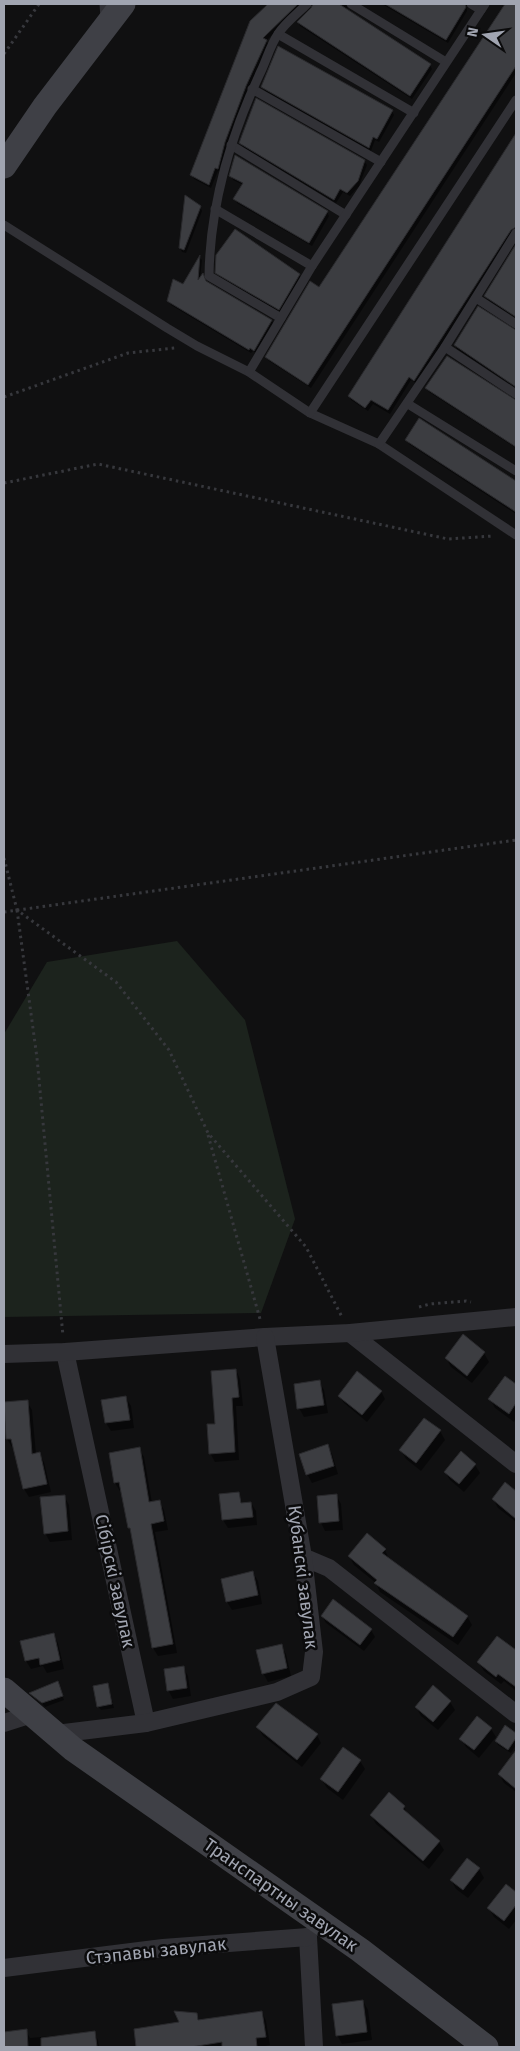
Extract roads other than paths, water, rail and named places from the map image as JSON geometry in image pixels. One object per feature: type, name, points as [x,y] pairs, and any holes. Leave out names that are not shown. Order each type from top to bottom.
[{"type":"main road","points":[[4,166],[105,15],[123,4]]},
{"type":"main road","name":"Транспартны завулак","points":[[4,1690],[64,1741],[313,1929],[360,1950],[486,2047]]},
{"type":"street","points":[[4,1354],[65,1352],[265,1337],[350,1333],[516,1318]]},
{"type":"street","points":[[350,1333],[516,1464]]},
{"type":"street","name":"Кубанскі завулак","points":[[146,1723],[277,1692],[312,1677],[314,1652],[304,1557],[265,1337]]},
{"type":"street","name":"Сібірскі завулак","points":[[65,1352],[146,1723]]},
{"type":"street","points":[[304,1557],[329,1568],[516,1714]]},
{"type":"street","points":[[4,1723],[32,1714]]},
{"type":"street","points":[[64,1741],[146,1723]]},
{"type":"street","points":[[313,1929],[314,2047]]},
{"type":"street","name":"Стэпавы завулак","points":[[4,1968],[313,1929]]},
{"type":"lane","points":[[281,318],[209,276],[216,209],[231,145],[252,88],[278,34],[307,4]]},
{"type":"lane","points":[[351,4],[446,62]]},
{"type":"lane","points":[[249,372],[312,266],[483,7],[472,4]]},
{"type":"lane","points":[[278,34],[414,113]]},
{"type":"lane","points":[[252,88],[381,162]]},
{"type":"lane","points":[[310,413],[516,100]]},
{"type":"lane","points":[[231,145],[346,215]]},
{"type":"lane","points":[[216,209],[312,266]]},
{"type":"lane","points":[[4,225],[197,346],[249,372],[310,413],[379,444],[516,535]]},
{"type":"lane","points":[[379,444],[408,404],[516,233]]},
{"type":"lane","points":[[476,298],[516,324]]},
{"type":"lane","points":[[445,347],[516,394]]},
{"type":"lane","points":[[408,404],[516,471]]}]
